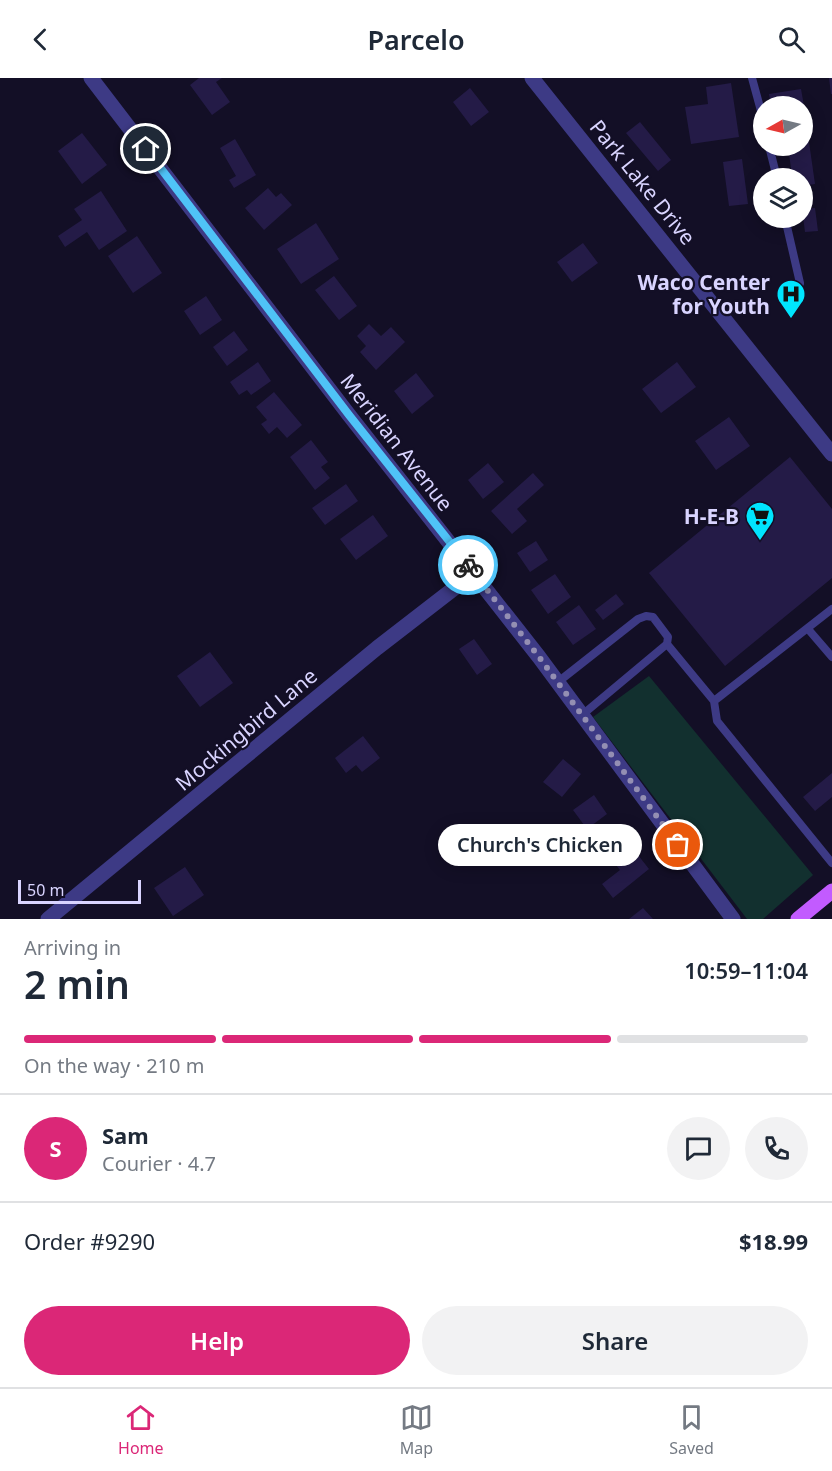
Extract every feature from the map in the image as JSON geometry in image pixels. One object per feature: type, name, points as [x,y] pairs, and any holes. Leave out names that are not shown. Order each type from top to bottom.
[{"type":"main road","points":[[798,919],[832,891]]},
{"type":"street","name":"Meridian Avenue","points":[[91,78],[349,415],[558,682],[733,919]]},
{"type":"street","name":"Park Lake Drive","points":[[532,78],[832,454]]},
{"type":"street","name":"Mockingbird Lane","points":[[48,919],[377,648],[474,573]]},
{"type":"lane","points":[[752,78],[757,96]]},
{"type":"lane","points":[[787,228],[800,283]]},
{"type":"lane","points":[[714,700],[832,609]]},
{"type":"lane","points":[[558,682],[638,619],[645,616],[653,617],[668,637],[667,644],[582,715]]},
{"type":"lane","points":[[808,629],[832,657]]},
{"type":"lane","points":[[667,644],[714,700],[717,720],[832,863]]},
{"type":"green space","points":[[649,676],[813,875],[763,919],[747,919],[593,717]]},
{"type":"building","points":[[199,78],[222,78],[216,82],[230,102],[212,115],[190,85]]},
{"type":"building","points":[[829,78],[832,78],[832,94],[831,94]]},
{"type":"building","points":[[731,83],[739,137],[691,144],[685,107],[708,104],[706,87]]},
{"type":"building","points":[[470,88],[489,112],[471,126],[453,102]]},
{"type":"building","points":[[801,89],[802,96],[769,96],[769,94]]},
{"type":"building","points":[[640,122],[671,160],[658,171],[626,133]]},
{"type":"building","points":[[82,133],[107,165],[82,184],[58,151]]},
{"type":"building","points":[[235,139],[256,175],[234,188],[229,180],[236,176],[220,148]]},
{"type":"building","points":[[789,156],[811,156],[813,168],[791,168]]},
{"type":"building","points":[[742,159],[748,204],[729,206],[723,162]]},
{"type":"building","points":[[268,188],[276,197],[281,193],[292,205],[264,230],[245,208]]},
{"type":"building","points":[[101,191],[127,231],[99,250],[87,232],[65,247],[58,236],[82,220],[74,209]]},
{"type":"building","points":[[813,208],[815,208],[818,231],[805,232],[804,228],[813,228]]},
{"type":"building","points":[[316,223],[339,259],[301,284],[277,249]]},
{"type":"building","points":[[137,236],[162,273],[133,293],[108,256]]},
{"type":"building","points":[[583,243],[598,263],[572,282],[557,262]]},
{"type":"building","points":[[334,276],[357,306],[339,320],[315,290]]},
{"type":"building","points":[[206,296],[222,320],[200,335],[184,311]]},
{"type":"building","points":[[369,324],[381,336],[391,327],[405,342],[376,370],[360,352],[366,346],[357,336]]},
{"type":"building","points":[[234,331],[248,350],[227,366],[213,347]]},
{"type":"building","points":[[258,362],[271,381],[251,395],[247,390],[239,395],[230,382]]},
{"type":"building","points":[[677,362],[696,387],[661,413],[642,389]]},
{"type":"building","points":[[416,373],[434,396],[412,414],[394,391]]},
{"type":"building","points":[[274,392],[302,425],[287,438],[277,427],[269,434],[261,424],[267,420],[256,407]]},
{"type":"building","points":[[729,417],[750,446],[716,470],[695,441]]},
{"type":"building","points":[[311,440],[328,462],[321,467],[330,478],[315,490],[290,457]]},
{"type":"building","name":"H-E-B","points":[[790,457],[832,509],[832,578],[725,666],[649,573]]},
{"type":"building","points":[[488,463],[504,482],[483,499],[468,480]]},
{"type":"building","points":[[533,473],[544,485],[517,509],[527,521],[512,534],[491,511]]},
{"type":"building","points":[[346,484],[358,501],[325,525],[312,508]]},
{"type":"building","points":[[373,515],[388,536],[356,560],[340,539]]},
{"type":"building","points":[[536,541],[548,560],[530,572],[517,553]]},
{"type":"building","points":[[555,574],[571,597],[548,614],[531,590]]},
{"type":"building","points":[[616,594],[624,604],[603,620],[595,610]]},
{"type":"building","points":[[579,605],[596,629],[573,645],[556,622]]},
{"type":"building","points":[[474,639],[492,664],[477,675],[459,649]]},
{"type":"building","points":[[210,652],[233,683],[200,707],[177,676]]},
{"type":"building","points":[[363,736],[380,758],[362,772],[356,765],[346,773],[335,758]]},
{"type":"building","points":[[563,759],[581,774],[562,797],[543,782]]},
{"type":"building","points":[[832,773],[832,797],[815,811],[803,797]]},
{"type":"building","points":[[594,795],[607,814],[587,829],[573,810]]},
{"type":"building","points":[[627,841],[649,869],[613,898],[602,884],[620,870],[609,856]]},
{"type":"building","points":[[185,867],[204,895],[173,916],[154,888]]},
{"type":"building","points":[[643,908],[653,919],[629,919]]},
{"type":"way so far","points":[[468,565],[678,845]]},
{"type":"place","name":"Waco Center for Youth","points":[[791,320]]},
{"type":"place","name":"H-E-B","points":[[760,542]]},
{"type":"place","name":"Church's Chicken","points":[[678,845]]},
{"type":"route","points":[[146,149],[349,415],[468,565]]}]
